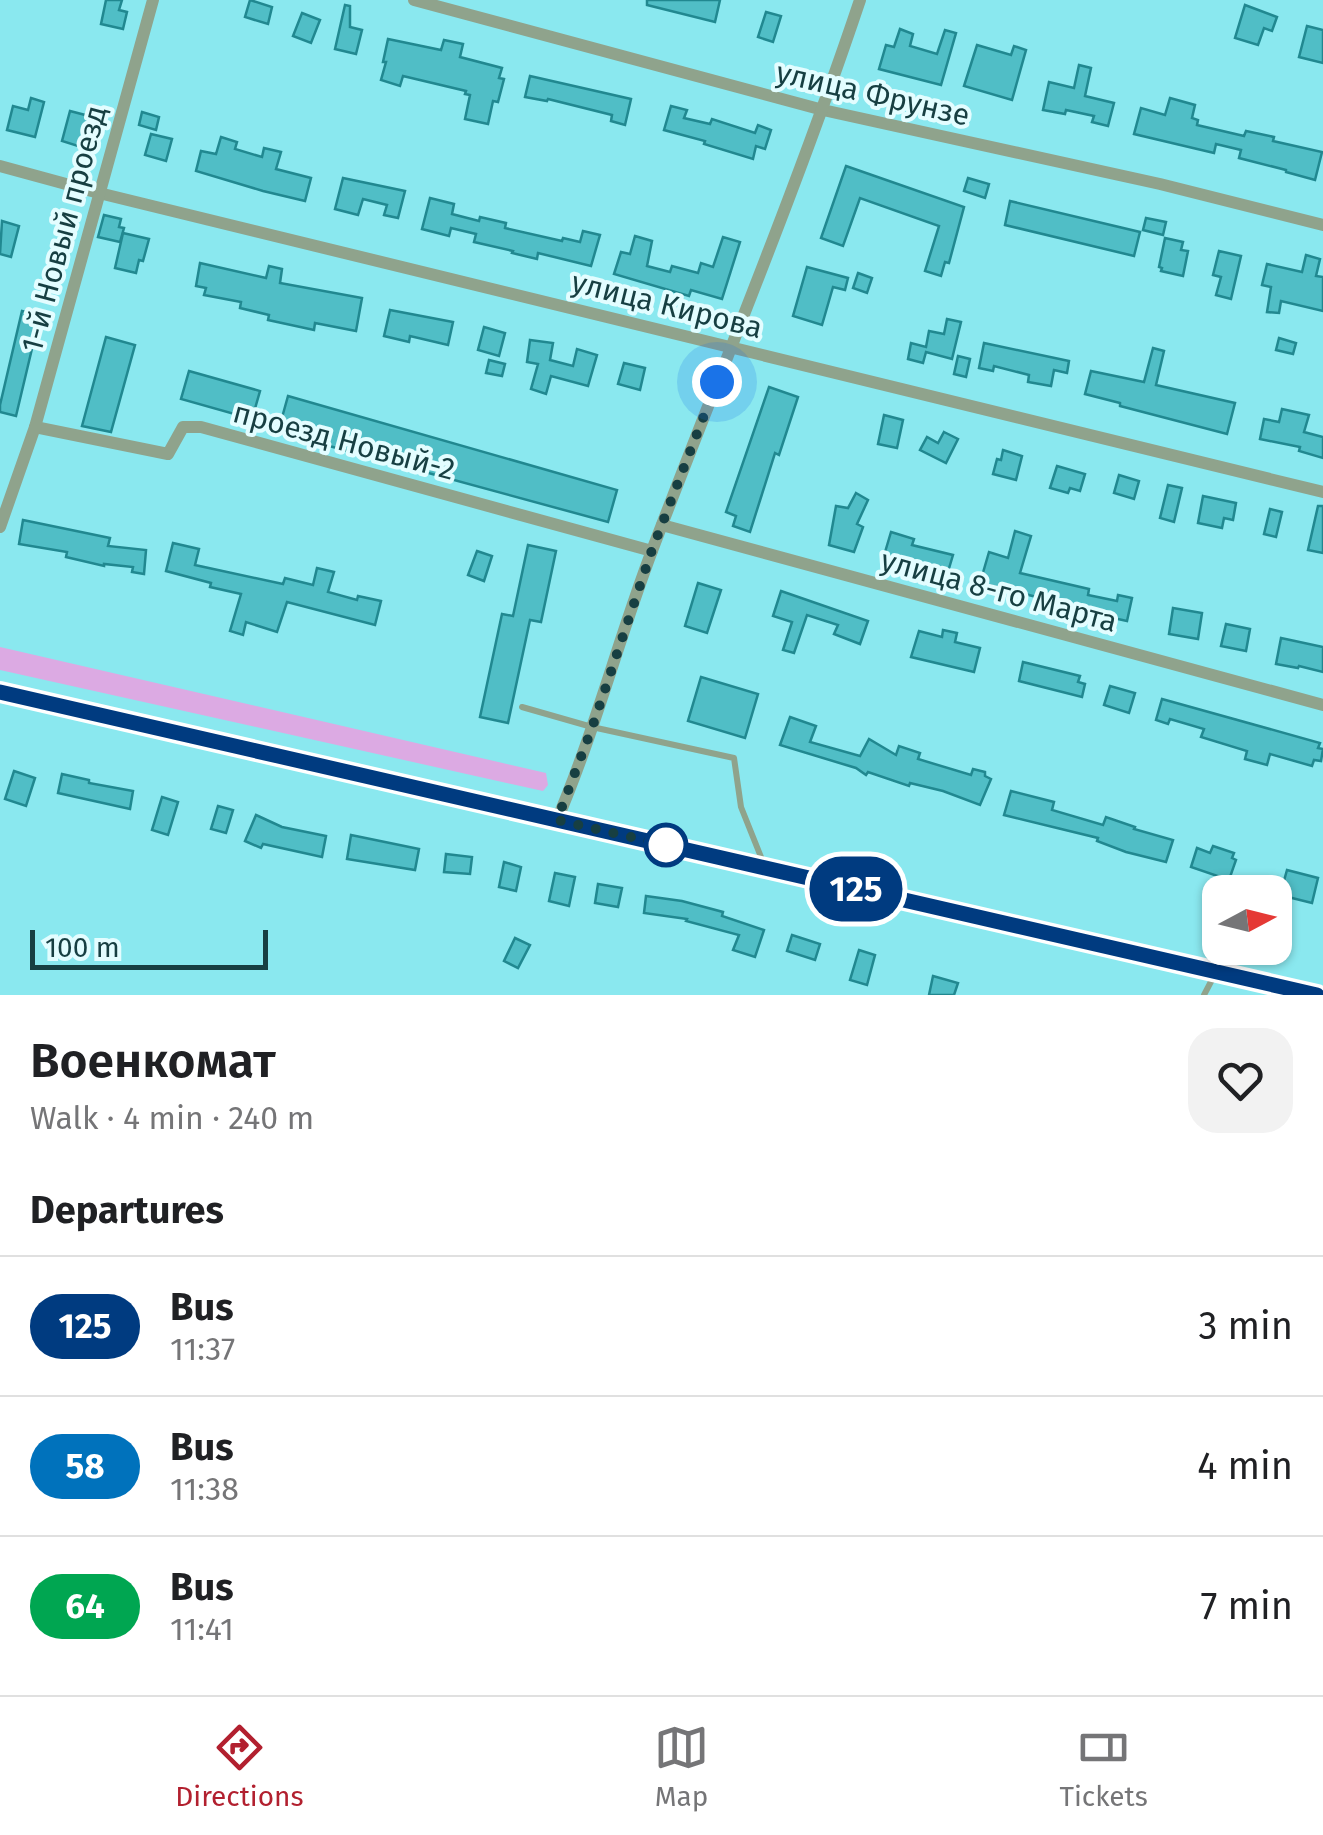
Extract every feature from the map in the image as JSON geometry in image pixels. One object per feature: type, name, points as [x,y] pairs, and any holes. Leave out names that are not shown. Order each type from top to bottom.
[{"type":"main road","points":[[0,692],[1317,995]]},
{"type":"street","name":"1-й Новый проезд","points":[[0,527],[153,0]]},
{"type":"street","name":"улица Фрунзе","points":[[414,0],[823,110],[1160,184],[1323,225]]},
{"type":"street","points":[[557,820],[652,550],[823,110],[860,0]]},
{"type":"street","name":"улица Кирова","points":[[0,166],[1323,492]]},
{"type":"street","name":"проезд Новый-2","points":[[29,425],[168,454],[183,428],[201,428],[652,550]]},
{"type":"street","name":"улица 8-го Марта","points":[[662,525],[1323,705]]},
{"type":"lane","points":[[522,707],[592,728],[734,758],[741,807],[766,868]]},
{"type":"lane","points":[[1204,995],[1216,972]]},
{"type":"shaded area","points":[[0,647],[546,773],[548,785],[543,791],[0,670]]},
{"type":"building","points":[[106,0],[122,0],[119,10],[127,12],[123,29],[101,24]]},
{"type":"building","points":[[250,0],[272,7],[268,24],[245,17]]},
{"type":"building","points":[[647,0],[720,0],[715,22],[647,5]]},
{"type":"building","points":[[345,5],[350,6],[350,27],[362,30],[356,54],[335,49]]},
{"type":"building","points":[[1245,5],[1277,17],[1272,31],[1264,28],[1258,45],[1235,38]]},
{"type":"building","points":[[766,12],[781,16],[773,42],[758,37]]},
{"type":"building","points":[[302,13],[320,20],[311,43],[293,36]]},
{"type":"building","points":[[1307,26],[1323,30],[1323,63],[1299,57]]},
{"type":"building","points":[[900,29],[913,34],[910,46],[937,54],[945,30],[956,33],[941,85],[879,69],[886,45],[894,47]]},
{"type":"building","points":[[388,39],[441,50],[444,40],[463,44],[460,57],[502,68],[499,78],[504,79],[488,124],[465,119],[470,95],[466,91],[403,76],[400,86],[381,80]]},
{"type":"building","points":[[977,45],[1011,55],[1014,46],[1026,50],[1012,100],[964,86]]},
{"type":"building","points":[[1079,65],[1091,68],[1085,96],[1114,103],[1108,126],[1092,122],[1094,116],[1043,110],[1049,82],[1074,88]]},
{"type":"building","points":[[530,76],[631,99],[625,125],[611,121],[612,115],[525,97]]},
{"type":"building","points":[[31,98],[44,102],[35,137],[7,130],[13,106],[28,110]]},
{"type":"building","points":[[1170,98],[1195,105],[1192,118],[1198,120],[1197,125],[1244,136],[1246,131],[1274,137],[1273,141],[1322,152],[1315,180],[1239,158],[1241,150],[1216,144],[1214,153],[1134,134],[1141,108],[1165,115]]},
{"type":"building","points":[[671,106],[687,110],[684,118],[710,124],[712,119],[755,133],[758,125],[771,130],[765,149],[756,146],[753,159],[664,130]]},
{"type":"building","points":[[70,111],[89,116],[81,147],[62,141]]},
{"type":"building","points":[[142,112],[159,117],[156,130],[139,125]]},
{"type":"building","points":[[151,134],[172,139],[166,161],[145,155]]},
{"type":"building","points":[[221,137],[237,142],[235,149],[262,157],[264,148],[281,152],[276,169],[311,178],[305,201],[196,171],[201,151],[216,154]]},
{"type":"building","points":[[846,166],[964,207],[949,263],[945,262],[941,276],[925,271],[939,226],[860,198],[843,246],[821,238]]},
{"type":"building","points":[[343,178],[405,191],[398,218],[384,215],[387,205],[363,199],[358,215],[335,209]]},
{"type":"building","points":[[968,178],[989,184],[985,198],[964,191]]},
{"type":"building","points":[[430,198],[454,204],[452,214],[506,223],[505,228],[562,241],[563,238],[580,242],[583,231],[600,235],[591,266],[538,253],[537,259],[512,253],[474,242],[476,234],[451,228],[449,236],[422,229]]},
{"type":"building","points":[[1010,201],[1140,232],[1134,256],[1005,225]]},
{"type":"building","points":[[104,215],[121,219],[119,227],[124,228],[120,242],[98,237]]},
{"type":"building","points":[[1146,218],[1166,222],[1163,235],[1143,230]]},
{"type":"building","points":[[2,221],[19,226],[11,257],[0,254]]},
{"type":"building","points":[[123,233],[149,239],[136,273],[115,268]]},
{"type":"building","points":[[635,236],[652,241],[647,266],[670,272],[672,266],[698,273],[701,263],[713,267],[723,237],[740,242],[722,299],[691,290],[689,296],[614,274],[621,252],[630,254]]},
{"type":"building","points":[[1165,238],[1183,242],[1181,250],[1188,251],[1183,276],[1161,271],[1159,267]]},
{"type":"building","points":[[1219,251],[1241,256],[1231,299],[1216,295],[1221,277],[1213,275]]},
{"type":"building","points":[[1306,255],[1320,259],[1316,276],[1323,277],[1323,311],[1281,301],[1279,313],[1267,312],[1271,287],[1262,285],[1267,264],[1302,272]]},
{"type":"building","points":[[200,263],[266,278],[269,266],[282,269],[280,283],[362,298],[356,331],[315,323],[314,330],[268,320],[269,315],[240,308],[241,302],[204,295],[206,288],[196,286]]},
{"type":"building","points":[[807,267],[848,278],[845,290],[833,287],[822,325],[793,316]]},
{"type":"building","points":[[858,273],[872,278],[867,293],[853,288]]},
{"type":"building","points":[[390,310],[453,322],[448,345],[410,336],[409,342],[384,336]]},
{"type":"building","points":[[22,311],[40,315],[16,416],[0,412],[0,405]]},
{"type":"building","points":[[947,319],[961,322],[952,359],[926,352],[923,363],[908,359],[911,343],[926,347],[929,331],[944,334]]},
{"type":"building","points":[[484,327],[505,333],[499,356],[478,350]]},
{"type":"building","points":[[106,337],[135,345],[111,432],[82,426]]},
{"type":"building","points":[[1279,338],[1296,343],[1293,354],[1276,350]]},
{"type":"building","points":[[530,340],[553,343],[550,360],[573,366],[577,349],[597,355],[588,386],[551,376],[546,394],[531,389],[538,364],[527,362]]},
{"type":"building","points":[[984,343],[1069,361],[1067,373],[1054,370],[1051,386],[1028,382],[1029,375],[994,366],[993,371],[979,368]]},
{"type":"building","points":[[1153,348],[1164,351],[1156,385],[1235,403],[1227,434],[1085,394],[1091,371],[1144,382]]},
{"type":"building","points":[[958,356],[970,359],[966,377],[954,374]]},
{"type":"building","points":[[489,360],[505,364],[502,376],[486,373]]},
{"type":"building","points":[[624,363],[645,368],[640,390],[618,384]]},
{"type":"building","points":[[189,371],[260,391],[252,419],[181,399]]},
{"type":"building","points":[[769,387],[798,397],[750,532],[733,526],[736,516],[726,512]]},
{"type":"building","points":[[288,396],[617,490],[608,522],[278,432]]},
{"type":"building","points":[[1282,409],[1309,415],[1304,432],[1323,437],[1323,458],[1299,451],[1300,447],[1260,439],[1264,419],[1279,422]]},
{"type":"building","points":[[884,415],[903,420],[897,448],[878,444]]},
{"type":"building","points":[[944,432],[958,439],[946,463],[920,450],[927,437],[938,443]]},
{"type":"building","points":[[1003,450],[1022,456],[1016,480],[993,474]]},
{"type":"building","points":[[1057,466],[1085,474],[1080,491],[1070,488],[1068,493],[1050,488]]},
{"type":"building","points":[[1119,475],[1139,481],[1134,499],[1114,493]]},
{"type":"building","points":[[1168,485],[1182,488],[1174,522],[1160,518]]},
{"type":"building","points":[[856,493],[868,500],[857,524],[863,527],[854,552],[829,545],[836,506],[848,508]]},
{"type":"building","points":[[1203,496],[1236,503],[1233,520],[1224,518],[1222,528],[1198,523]]},
{"type":"building","points":[[1318,506],[1323,506],[1323,553],[1308,550]]},
{"type":"building","points":[[1270,509],[1282,512],[1276,537],[1264,534]]},
{"type":"building","points":[[23,520],[110,538],[108,546],[146,550],[144,574],[132,572],[133,567],[104,566],[66,557],[67,552],[19,544]]},
{"type":"building","points":[[1015,531],[1031,536],[1020,573],[1089,589],[1088,595],[1117,601],[1118,595],[1132,598],[1127,621],[980,583],[989,552],[1008,558]]},
{"type":"building","points":[[891,532],[914,539],[912,545],[953,555],[947,575],[883,559]]},
{"type":"building","points":[[173,543],[199,549],[195,565],[283,584],[285,578],[313,585],[317,568],[334,572],[328,592],[357,600],[358,596],[381,601],[375,625],[287,602],[277,632],[246,622],[243,635],[230,631],[241,594],[166,571]]},
{"type":"building","points":[[528,545],[556,551],[541,622],[530,620],[508,723],[480,717],[502,614],[513,616]]},
{"type":"building","points":[[477,551],[492,556],[484,581],[468,575]]},
{"type":"building","points":[[698,583],[721,590],[707,633],[685,626]]},
{"type":"building","points":[[781,591],[868,621],[860,644],[834,634],[838,625],[807,615],[794,653],[783,650],[792,622],[773,616]]},
{"type":"building","points":[[1173,608],[1202,613],[1198,639],[1169,634]]},
{"type":"building","points":[[1226,624],[1250,629],[1246,651],[1221,646]]},
{"type":"building","points":[[943,630],[957,633],[955,642],[980,648],[974,672],[911,657],[919,631],[942,637]]},
{"type":"building","points":[[1281,638],[1323,647],[1323,672],[1276,664]]},
{"type":"building","points":[[1023,662],[1080,676],[1078,682],[1085,684],[1082,697],[1019,681]]},
{"type":"building","points":[[701,677],[758,694],[745,738],[688,721]]},
{"type":"building","points":[[1110,686],[1135,693],[1129,713],[1104,705]]},
{"type":"building","points":[[1162,699],[1320,743],[1321,761],[1314,760],[1312,766],[1270,754],[1267,765],[1245,759],[1247,751],[1201,737],[1204,729],[1170,719],[1168,724],[1156,720]]},
{"type":"building","points":[[790,717],[816,726],[810,742],[860,756],[869,739],[896,755],[899,746],[920,753],[918,759],[971,775],[973,769],[985,772],[991,779],[980,805],[943,791],[910,783],[909,786],[868,772],[866,775],[856,768],[780,745]]},
{"type":"building","points":[[14,771],[35,778],[26,806],[5,799]]},
{"type":"building","points":[[62,774],[133,791],[130,809],[58,793]]},
{"type":"building","points":[[1011,791],[1054,802],[1052,810],[1103,825],[1106,817],[1173,840],[1166,862],[1126,852],[1097,841],[1098,838],[1004,815]]},
{"type":"building","points":[[162,797],[178,802],[168,835],[152,830]]},
{"type":"building","points":[[218,806],[233,810],[226,833],[211,829]]},
{"type":"building","points":[[256,815],[282,827],[326,836],[322,857],[263,844],[261,848],[245,841]]},
{"type":"building","points":[[351,835],[419,849],[415,870],[347,859]]},
{"type":"building","points":[[1213,846],[1234,853],[1232,858],[1236,860],[1231,875],[1214,875],[1191,867],[1197,848],[1210,853]]},
{"type":"building","points":[[446,854],[472,857],[470,874],[444,872]]},
{"type":"building","points":[[504,862],[521,867],[516,891],[499,887]]},
{"type":"building","points":[[1287,870],[1318,878],[1312,903],[1292,898],[1292,875],[1286,875]]},
{"type":"building","points":[[555,873],[575,877],[569,906],[549,901]]},
{"type":"building","points":[[598,884],[622,888],[618,907],[595,903]]},
{"type":"building","points":[[646,896],[723,912],[722,916],[764,930],[755,957],[733,950],[739,935],[687,919],[644,913]]},
{"type":"building","points":[[792,935],[820,944],[815,960],[787,951]]},
{"type":"building","points":[[515,938],[530,945],[518,968],[504,961]]},
{"type":"building","points":[[859,950],[875,955],[867,985],[850,980]]},
{"type":"building","points":[[933,976],[958,983],[954,995],[929,995]]},
{"type":"bus line","name":"125","points":[[0,692],[1317,995]]},
{"type":"route","points":[[666,845],[557,820],[652,550],[717,382]]}]
